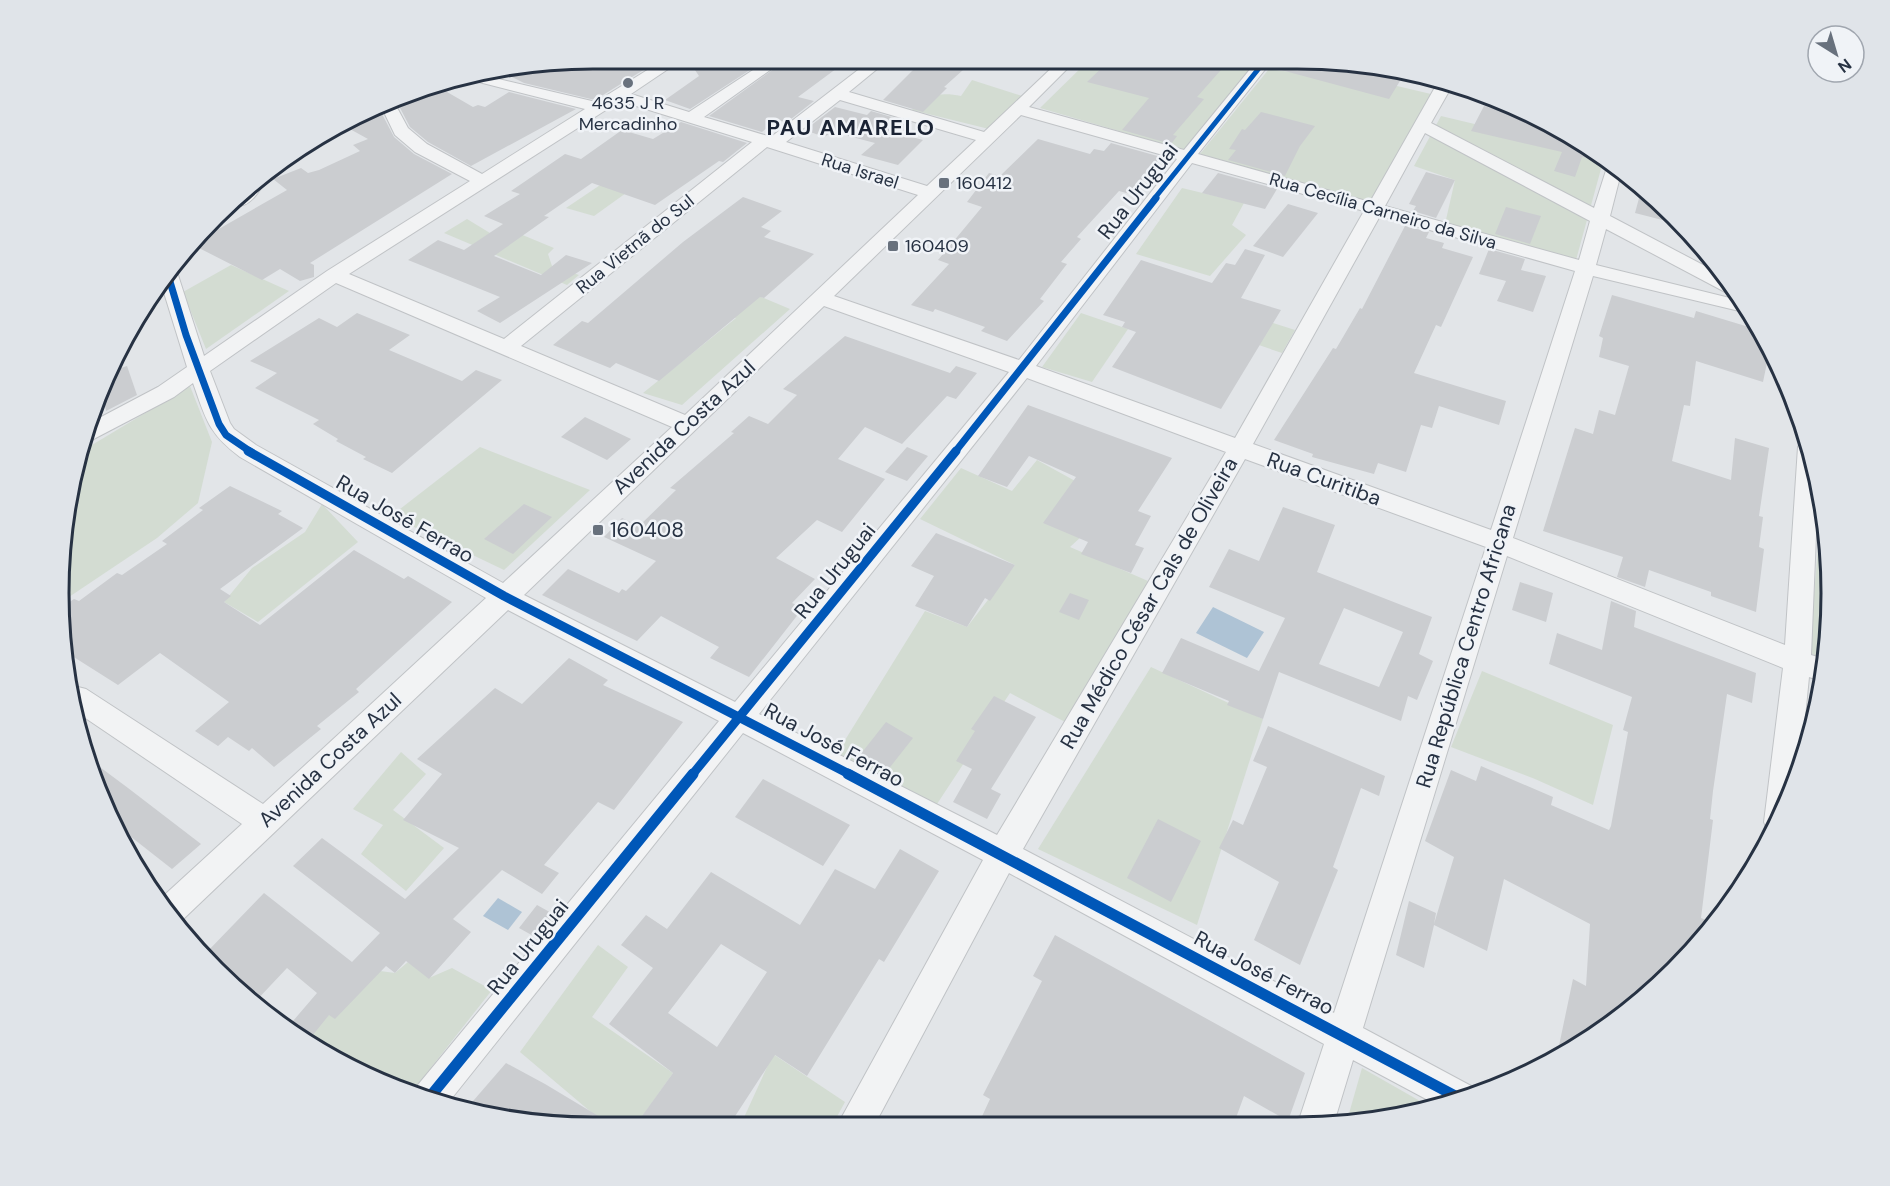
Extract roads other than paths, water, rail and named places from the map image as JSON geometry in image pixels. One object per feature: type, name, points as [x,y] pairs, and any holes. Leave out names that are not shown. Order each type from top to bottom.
[{"type":"street","points":[[95,430],[166,392],[334,275],[659,69]]},
{"type":"street","points":[[691,118],[764,69]]},
{"type":"street","name":"Rua Vietnã do Sul","points":[[506,348],[769,142],[870,69]]},
{"type":"street","name":"Avenida Costa Azul","points":[[173,907],[688,425],[1060,69]]},
{"type":"street","name":"Rua Uruguai","points":[[434,1092],[1023,369],[1258,69]]},
{"type":"street","points":[[485,80],[598,107]]},
{"type":"street","name":"Rua Médico César Cals de Oliveira","points":[[860,1117],[1003,854],[1240,448],[1442,90]]},
{"type":"street","points":[[838,94],[988,138]]},
{"type":"street","name":"Rua Israel","points":[[618,95],[931,193]]},
{"type":"street","name":"Rua Cecília Carneiro da Silva","points":[[1019,109],[1586,268],[1735,306]]},
{"type":"street","points":[[390,110],[401,131],[422,148],[477,184]]},
{"type":"street","points":[[1422,125],[1718,280]]},
{"type":"street","name":"Rua República Centro Africana","points":[[1318,1116],[1586,268],[1612,174]]},
{"type":"street","points":[[334,275],[688,425]]},
{"type":"street","name":"Rua José Ferrao","points":[[170,283],[196,371],[219,424],[235,442],[504,596],[1003,854],[1451,1093]]},
{"type":"street","name":"Rua Curitiba","points":[[820,298],[1023,369],[1498,542],[1816,668]]},
{"type":"street","points":[[1783,789],[1797,662],[1807,476]]},
{"type":"street","points":[[80,700],[264,822]]},
{"type":"water","points":[[1213,607],[1264,632],[1247,658],[1196,633]]},
{"type":"water","points":[[498,898],[522,912],[508,930],[483,916]]},
{"type":"place","name":"4635 J R Mercadinho","points":[[628,83]]},
{"type":"place","name":"160412","points":[[944,183]]},
{"type":"place","name":"160409","points":[[893,246]]},
{"type":"place","name":"160408","points":[[598,530]]},
{"type":"district","name":"PAU AMARELO","points":[[851,127]]}]
